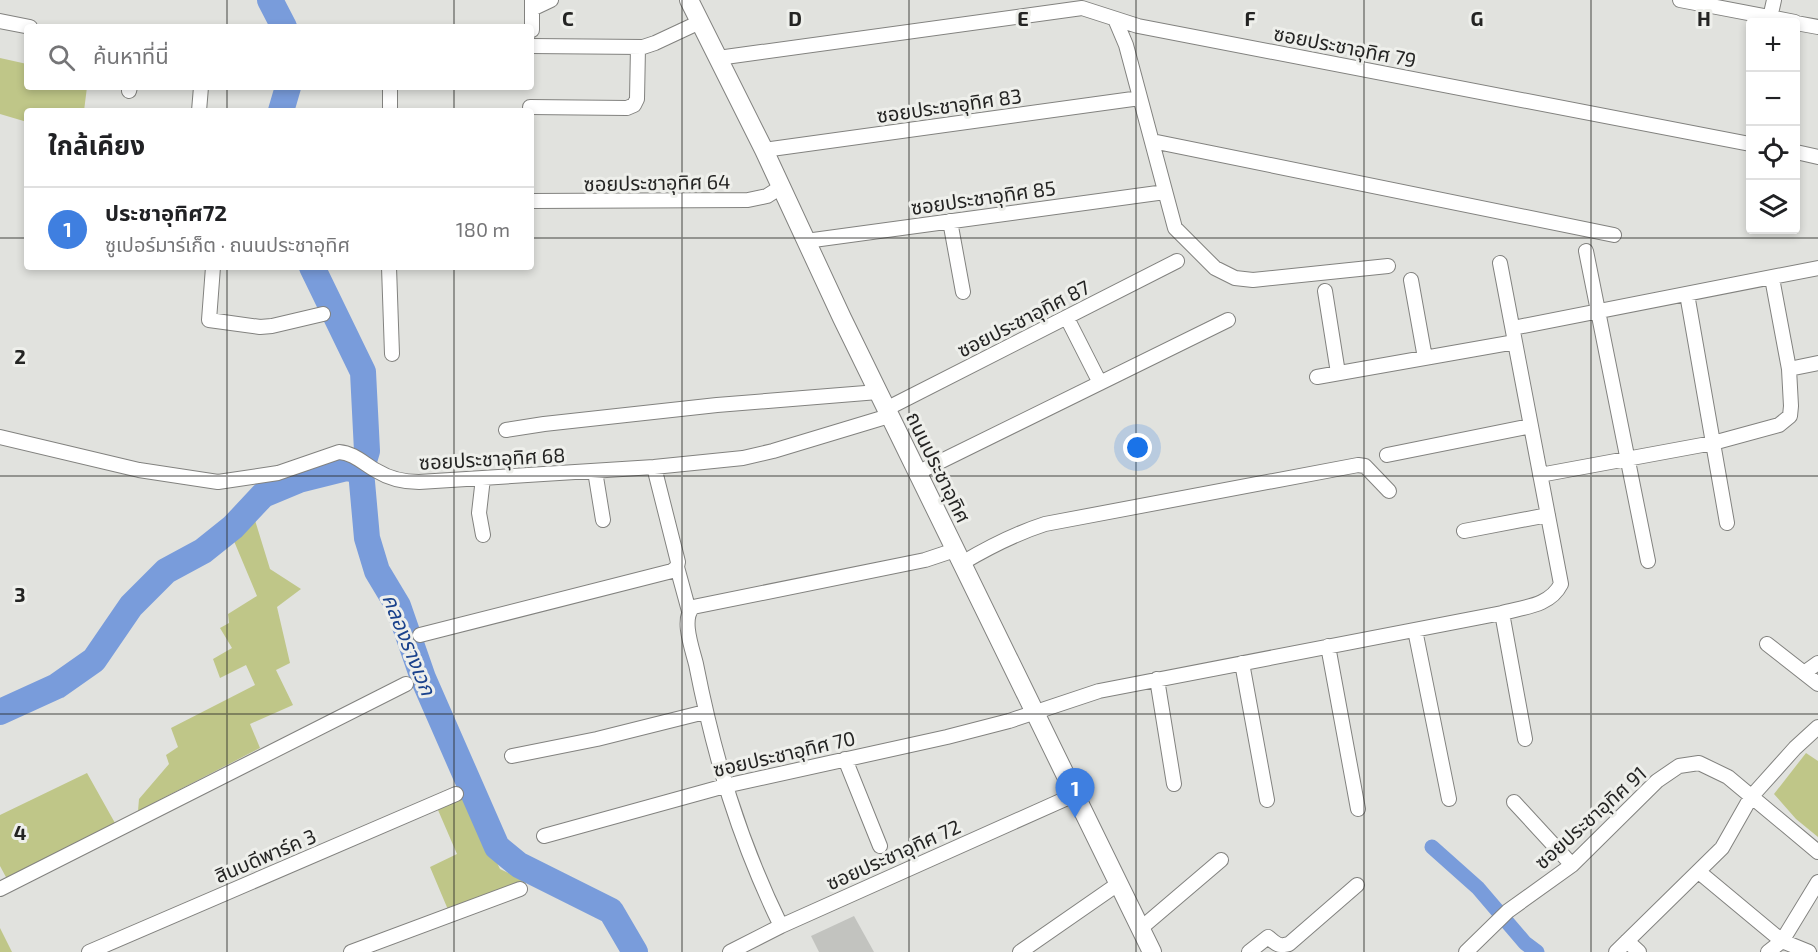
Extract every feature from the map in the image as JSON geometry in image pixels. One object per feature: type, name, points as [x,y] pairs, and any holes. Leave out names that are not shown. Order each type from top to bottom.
[{"type":"main road","name":"ถนนประชาอุทิศ","points":[[689,0],[764,150],[878,392],[1152,952]]},
{"type":"street","points":[[532,24],[532,4],[551,0]]},
{"type":"street","points":[[1680,0],[1770,18],[1774,0]]},
{"type":"street","name":"ซอยประชาอุทิศ 79","points":[[718,58],[1082,8],[1138,26],[1746,143]]},
{"type":"street","points":[[1115,19],[1126,45],[1175,228],[1215,268],[1235,278],[1254,280],[1388,266]]},
{"type":"street","points":[[0,21],[24,26]]},
{"type":"street","points":[[534,46],[638,47],[655,43],[700,22]]},
{"type":"street","points":[[1800,23],[1818,27]]},
{"type":"street","points":[[530,107],[627,108],[634,105],[637,99],[638,47]]},
{"type":"street","points":[[199,108],[201,90]]},
{"type":"street","points":[[390,90],[390,108]]},
{"type":"street","name":"ซอยประชาอุทิศ 83","points":[[764,150],[1140,98]]},
{"type":"street","points":[[1152,141],[1614,234]]},
{"type":"street","points":[[1800,153],[1818,157]]},
{"type":"street","name":"ซอยประชาอุทิศ 64","points":[[534,201],[748,200],[767,196],[781,187]]},
{"type":"street","name":"ซอยประชาอุทิศ 85","points":[[806,241],[1166,192]]},
{"type":"street","points":[[950,221],[963,292]]},
{"type":"street","points":[[1586,251],[1648,561]]},
{"type":"street","name":"ซอยประชาอุทิศ 87","points":[[888,412],[1177,261]]},
{"type":"street","points":[[1464,531],[1548,515],[1500,263]]},
{"type":"street","points":[[1317,377],[1425,358],[1598,312],[1818,268]]},
{"type":"street","points":[[213,270],[209,320],[260,327],[323,314]]},
{"type":"street","points":[[389,270],[392,354]]},
{"type":"street","points":[[1540,475],[1713,443],[1779,425],[1790,416],[1789,369],[1772,278]]},
{"type":"street","points":[[1411,280],[1425,358]]},
{"type":"street","points":[[1325,291],[1338,373]]},
{"type":"street","points":[[1687,294],[1727,523]]},
{"type":"street","points":[[1067,318],[1100,382]]},
{"type":"street","points":[[917,472],[1228,320]]},
{"type":"street","points":[[1789,369],[1818,363]]},
{"type":"street","points":[[506,430],[717,405],[878,392]]},
{"type":"street","name":"ซอยประชาอุทิศ 68","points":[[0,437],[139,470],[218,482],[278,473],[339,452],[349,453],[378,472],[407,482],[419,483],[654,467],[743,458],[805,442],[888,412]]},
{"type":"street","points":[[1387,455],[1531,426]]},
{"type":"street","points":[[781,926],[757,877],[725,786],[705,712],[690,634],[687,616],[693,607],[925,560],[958,557],[1018,532],[1045,524],[1358,465],[1365,466],[1389,491]]},
{"type":"street","points":[[420,635],[672,572],[678,562],[654,467]]},
{"type":"street","points":[[595,471],[603,520]]},
{"type":"street","points":[[483,478],[479,513],[483,535]]},
{"type":"street","name":"ซอยประชาอุทิศ 70","points":[[544,836],[725,786],[1009,721],[1099,691],[1502,613],[1545,601],[1556,594],[1561,584],[1548,515]]},
{"type":"street","points":[[676,567],[689,611]]},
{"type":"street","points":[[1502,613],[1526,738]]},
{"type":"street","points":[[1414,630],[1449,799]]},
{"type":"street","points":[[1767,644],[1818,684]]},
{"type":"street","points":[[1328,646],[1358,809]]},
{"type":"street","points":[[1242,663],[1267,800]]},
{"type":"street","points":[[1804,673],[1818,663]]},
{"type":"street","points":[[1157,679],[1174,784]]},
{"type":"street","points":[[0,889],[406,684]]},
{"type":"street","points":[[512,756],[597,739],[705,712]]},
{"type":"street","points":[[1616,952],[1722,848],[1751,796],[1795,748],[1818,727]]},
{"type":"street","points":[[845,759],[880,846]]},
{"type":"street","name":"ซอยประชาอุทิศ 91","points":[[1466,952],[1508,911],[1572,865],[1658,781],[1679,765],[1699,763],[1728,777],[1818,852]]},
{"type":"street","name":"สินบดีพาร์ค 3","points":[[89,952],[456,795]]},
{"type":"street","name":"ซอยประชาอุทิศ 72","points":[[730,952],[781,926],[1074,795]]},
{"type":"street","points":[[1514,802],[1572,865]]},
{"type":"street","points":[[1140,929],[1221,860]]},
{"type":"street","points":[[1699,872],[1782,941],[1809,952]]},
{"type":"street","points":[[1768,952],[1782,941],[1818,882]]},
{"type":"street","points":[[1020,952],[1118,884]]},
{"type":"street","points":[[1249,952],[1268,937],[1275,944],[1282,946],[1289,944],[1357,885]]},
{"type":"street","points":[[351,952],[520,889]]},
{"type":"street","points":[[1627,941],[1639,952]]},
{"type":"green space","points":[[0,58],[24,63],[24,90],[87,90],[84,108],[24,108],[24,121],[0,114]]},
{"type":"green space","points":[[254,517],[270,569],[301,589],[277,607],[290,663],[276,670],[293,705],[250,724],[260,748],[138,811],[139,799],[169,764],[166,755],[178,747],[171,728],[255,685],[246,665],[220,678],[213,659],[232,648],[220,628],[229,623],[228,614],[257,596],[231,534]]},
{"type":"green space","points":[[1806,753],[1818,761],[1818,837],[1796,819],[1774,794]]},
{"type":"green space","points":[[87,773],[115,823],[7,879],[0,866],[0,815]]},
{"type":"green space","points":[[465,796],[500,869],[528,882],[449,912],[430,867],[457,854],[438,810]]},
{"type":"green space","points":[[0,928],[12,952],[0,952]]},
{"type":"building","points":[[854,916],[874,952],[819,952],[811,936]]},
{"type":"waterway","name":"คลองรางเวก","points":[[270,0],[282,24]]},
{"type":"waterway","name":"คลองรางเวก","points":[[282,108],[287,90]]},
{"type":"waterway","name":"คลองรางเวก","points":[[313,270],[363,372],[367,451],[361,471],[367,538],[377,571],[398,606],[423,678],[497,847],[519,865],[611,911],[635,952]]},
{"type":"waterway","points":[[0,712],[57,686],[94,660],[131,606],[166,571],[203,551],[233,527],[263,495],[299,480],[347,468],[361,471]]},
{"type":"waterway","points":[[1432,847],[1478,888],[1525,943],[1537,952]]},
{"type":"place","name":"ประชาอุทิศ72","points":[[1075,818]]}]
